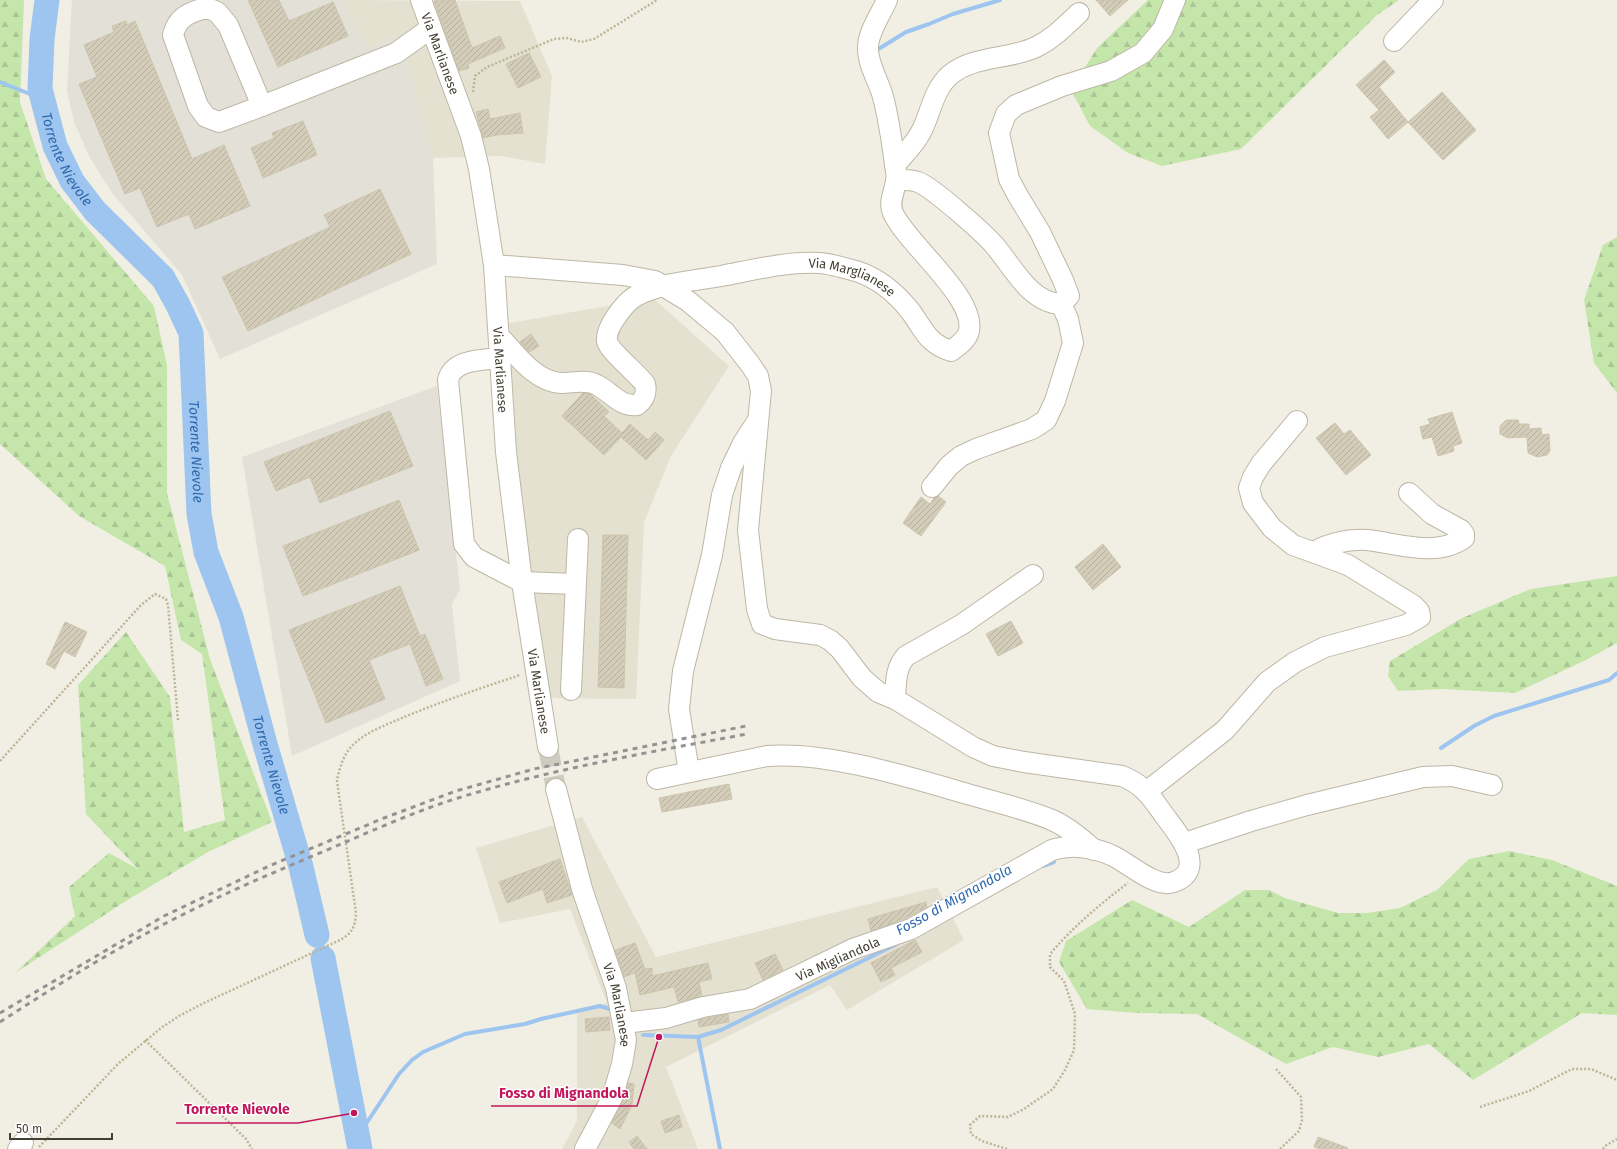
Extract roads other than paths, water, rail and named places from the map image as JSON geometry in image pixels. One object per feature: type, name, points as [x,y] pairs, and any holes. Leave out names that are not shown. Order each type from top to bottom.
[{"type":"street","name":"Via Marlianese","points":[[421,0],[462,110],[480,169],[494,265],[506,452],[522,582],[548,747]]},
{"type":"street","name":"Via Marglianese","points":[[499,336],[521,360],[540,376],[560,383],[588,381],[596,384],[626,404],[637,405],[645,396],[645,384],[609,345],[608,335],[620,310],[629,300],[644,292],[665,286],[790,265],[820,263],[849,269],[874,278],[891,291],[910,311],[926,335],[938,347],[951,350],[962,343],[969,330],[968,319],[962,301],[952,286],[906,234],[894,214],[891,198],[896,172],[892,141],[883,97],[868,47],[871,34],[888,0]]},
{"type":"street","points":[[1079,13],[1062,29],[1036,47],[963,67],[950,75],[940,86],[921,133],[896,172],[917,181],[930,189],[994,244],[1015,273],[1040,298],[1052,304],[1061,304],[1069,296],[1040,232],[1009,179],[999,133],[1006,114],[1016,105],[1062,86],[1110,71],[1143,53],[1163,29],[1175,0]]},
{"type":"street","points":[[1394,41],[1433,0]]},
{"type":"street","points":[[262,106],[225,19],[210,9],[202,9],[180,19],[175,27],[173,35],[174,42],[198,106],[206,117],[212,120],[225,121],[396,53],[439,47]]},
{"type":"street","points":[[396,53],[431,28]]},
{"type":"street","points":[[494,265],[641,277],[665,286],[710,318],[740,349],[758,376],[761,391],[760,417],[748,530],[759,618],[767,627],[814,634],[830,640],[870,686],[878,692],[895,699],[947,732],[994,756],[1024,762],[1122,776],[1135,783],[1146,792],[1185,843],[1251,821],[1307,805],[1423,777],[1452,776],[1492,785]]},
{"type":"street","points":[[932,487],[940,476],[961,456],[976,449],[1032,429],[1046,420],[1055,402],[1073,343],[1068,319],[1061,304]]},
{"type":"street","points":[[500,358],[463,364],[455,369],[449,376],[448,383],[462,531],[466,548],[474,557],[522,582],[576,584]]},
{"type":"street","points":[[689,772],[679,709],[683,671],[712,555],[722,495],[731,468],[743,443],[760,417]]},
{"type":"street","points":[[1146,792],[1221,733],[1267,682],[1295,662],[1325,646],[1406,625],[1420,617],[1419,611],[1413,606],[1358,571],[1340,562],[1293,545],[1272,528],[1253,503],[1249,488],[1256,471],[1297,421]]},
{"type":"street","points":[[1313,552],[1325,546],[1342,541],[1366,540],[1426,548],[1448,545],[1464,538],[1464,534],[1460,530],[1432,514],[1409,493]]},
{"type":"street","points":[[570,690],[578,539]]},
{"type":"street","points":[[895,699],[897,673],[901,660],[961,625],[1033,576]]},
{"type":"street","points":[[657,778],[780,755],[850,764],[940,786],[1042,816],[1074,832],[1094,850]]},
{"type":"street","name":"Via Marlianese","points":[[556,789],[582,889],[616,988],[624,1023],[626,1040],[622,1064],[612,1098],[585,1149]]},
{"type":"street","name":"Via Migliandola","points":[[624,1023],[666,1018],[703,1007],[750,999],[853,949],[911,929],[1052,850],[1073,847],[1094,850],[1112,855],[1155,881],[1166,884],[1181,878],[1187,872],[1190,864],[1189,854],[1185,843]]},
{"type":"waterway","name":"Torrente Nievole","points":[[47,0],[42,39],[40,89],[55,146],[72,181],[95,211],[163,278],[191,333],[199,514],[206,552],[231,617],[265,744],[301,867],[317,935]]},
{"type":"waterway","points":[[877,50],[906,32],[953,14],[1000,0]]},
{"type":"waterway","points":[[0,82],[30,94],[44,104]]},
{"type":"waterway","name":"Fosso di Mignandola","points":[[1441,748],[1474,726],[1494,716],[1609,680],[1617,673]]},
{"type":"waterway","name":"Fosso di Mignandola","points":[[1043,866],[1054,862]]},
{"type":"waterway","name":"Fosso di Mignandola","points":[[643,1035],[698,1037],[721,1030],[897,944]]},
{"type":"waterway","name":"Torrente Nievole","points":[[323,958],[360,1149]]},
{"type":"waterway","name":"Fosso di Mignandola","points":[[358,1136],[399,1074],[412,1060],[423,1052],[465,1034],[525,1024],[600,1006],[613,1010]]},
{"type":"waterway","points":[[698,1037],[720,1149]]},
{"type":"tunnel","points":[[548,747],[556,789]]},
{"type":"railway","points":[[0,1013],[164,916],[269,866],[384,818],[456,791],[534,769],[746,726]]},
{"type":"railway","points":[[0,1022],[112,952],[182,915],[257,880],[380,827],[442,803],[529,778],[601,762],[747,734]]},
{"type":"place","name":"Fosso di Mignandola","points":[[659,1037]]},
{"type":"place","name":"Torrente Nievole","points":[[354,1113]]}]
